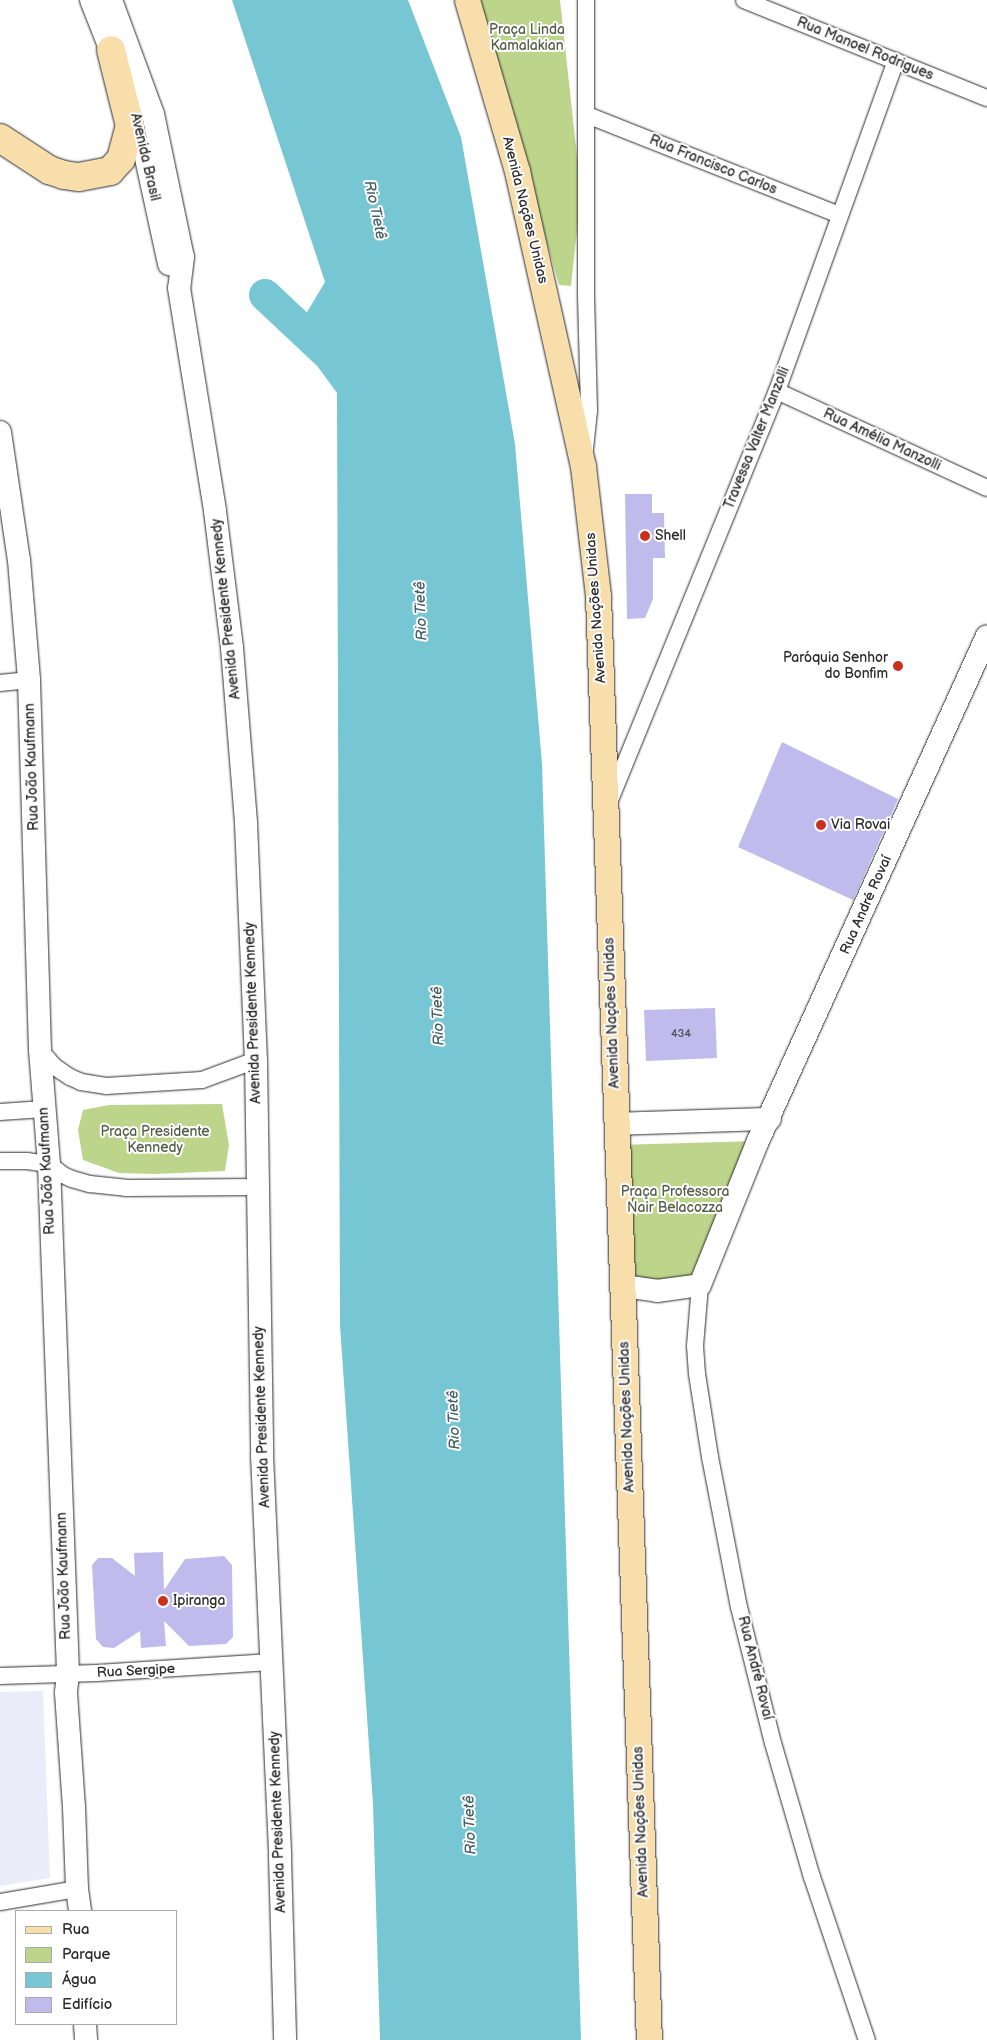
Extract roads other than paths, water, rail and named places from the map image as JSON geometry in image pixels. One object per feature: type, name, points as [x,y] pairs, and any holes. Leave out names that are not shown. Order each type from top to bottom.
[{"type":"highway","points":[[0,138],[25,156],[57,173],[79,177],[110,171],[121,159],[130,126],[111,50]]},
{"type":"main road","name":"Avenida Brasil","points":[[91,0],[138,119],[168,260],[179,288]]},
{"type":"main road","name":"Avenida Presidente Kennedy","points":[[111,0],[153,114],[183,257],[179,288],[215,511],[232,648],[246,823],[256,1060],[262,1455],[285,2040]]},
{"type":"main road","name":"Avenida Nações Unidas","points":[[467,0],[517,171],[583,466],[598,596],[649,2040]]},
{"type":"main road","name":"Rua João Kaufmann","points":[[0,432],[19,560],[29,680],[40,1050],[49,1164],[68,1674],[66,1693],[74,1806],[77,1889],[80,1910]]},
{"type":"main road","name":"Rua André Rovaí","points":[[700,1285],[758,1141],[770,1119],[987,636]]},
{"type":"main road","points":[[616,1124],[770,1119]]},
{"type":"main road","points":[[622,1286],[657,1291],[700,1285]]},
{"type":"main road","points":[[85,2025],[86,2040]]},
{"type":"street","points":[[583,466],[589,410],[586,292],[586,0]]},
{"type":"street","name":"Rua Manoel Rodrigues","points":[[748,1],[987,98]]},
{"type":"street","name":"Travessa Valter Manzolli","points":[[606,810],[629,749],[778,391],[896,61]]},
{"type":"street","name":"Rua Francisco Carlos","points":[[587,115],[840,215]]},
{"type":"street","name":"Rua Amélia Manzolli","points":[[778,391],[987,488]]},
{"type":"street","points":[[0,683],[29,680]]},
{"type":"street","points":[[40,1050],[55,1067],[70,1077],[81,1082],[106,1086],[195,1081],[218,1075],[256,1060]]},
{"type":"street","points":[[0,1112],[44,1109]]},
{"type":"street","points":[[0,1161],[27,1161],[49,1164],[72,1179],[90,1184],[117,1187],[257,1187]]},
{"type":"street","name":"Rua André Rovaí","points":[[700,1285],[696,1337],[697,1374],[710,1457],[739,1607],[773,1743],[812,1877],[867,2040]]},
{"type":"street","name":"Rua Sergipe","points":[[0,1676],[68,1674],[271,1662]]},
{"type":"street","points":[[0,1902],[77,1889]]},
{"type":"water","name":"Rio Tietê","points":[[232,0],[408,0],[461,137],[515,444],[542,764],[581,2040],[380,2040],[373,1804],[340,1325],[337,393],[294,334],[325,282]]},
{"type":"waterway","points":[[265,295],[331,357]]},
{"type":"place","name":"Shell","points":[[645,536]]},
{"type":"place","name":"Paróquia Senhor do Bonfim","points":[[898,666]]},
{"type":"place","name":"Via Rovai","points":[[821,825]]},
{"type":"place","name":"Ipiranga","points":[[163,1601]]},
{"type":"park label","name":"Praça Linda Kamalakian","points":[[527,38]]},
{"type":"park label","name":"Praça Presidente Kennedy","points":[[155,1140]]},
{"type":"park label","name":"Praça Professora Nair Belacozza","points":[[675,1200]]}]
